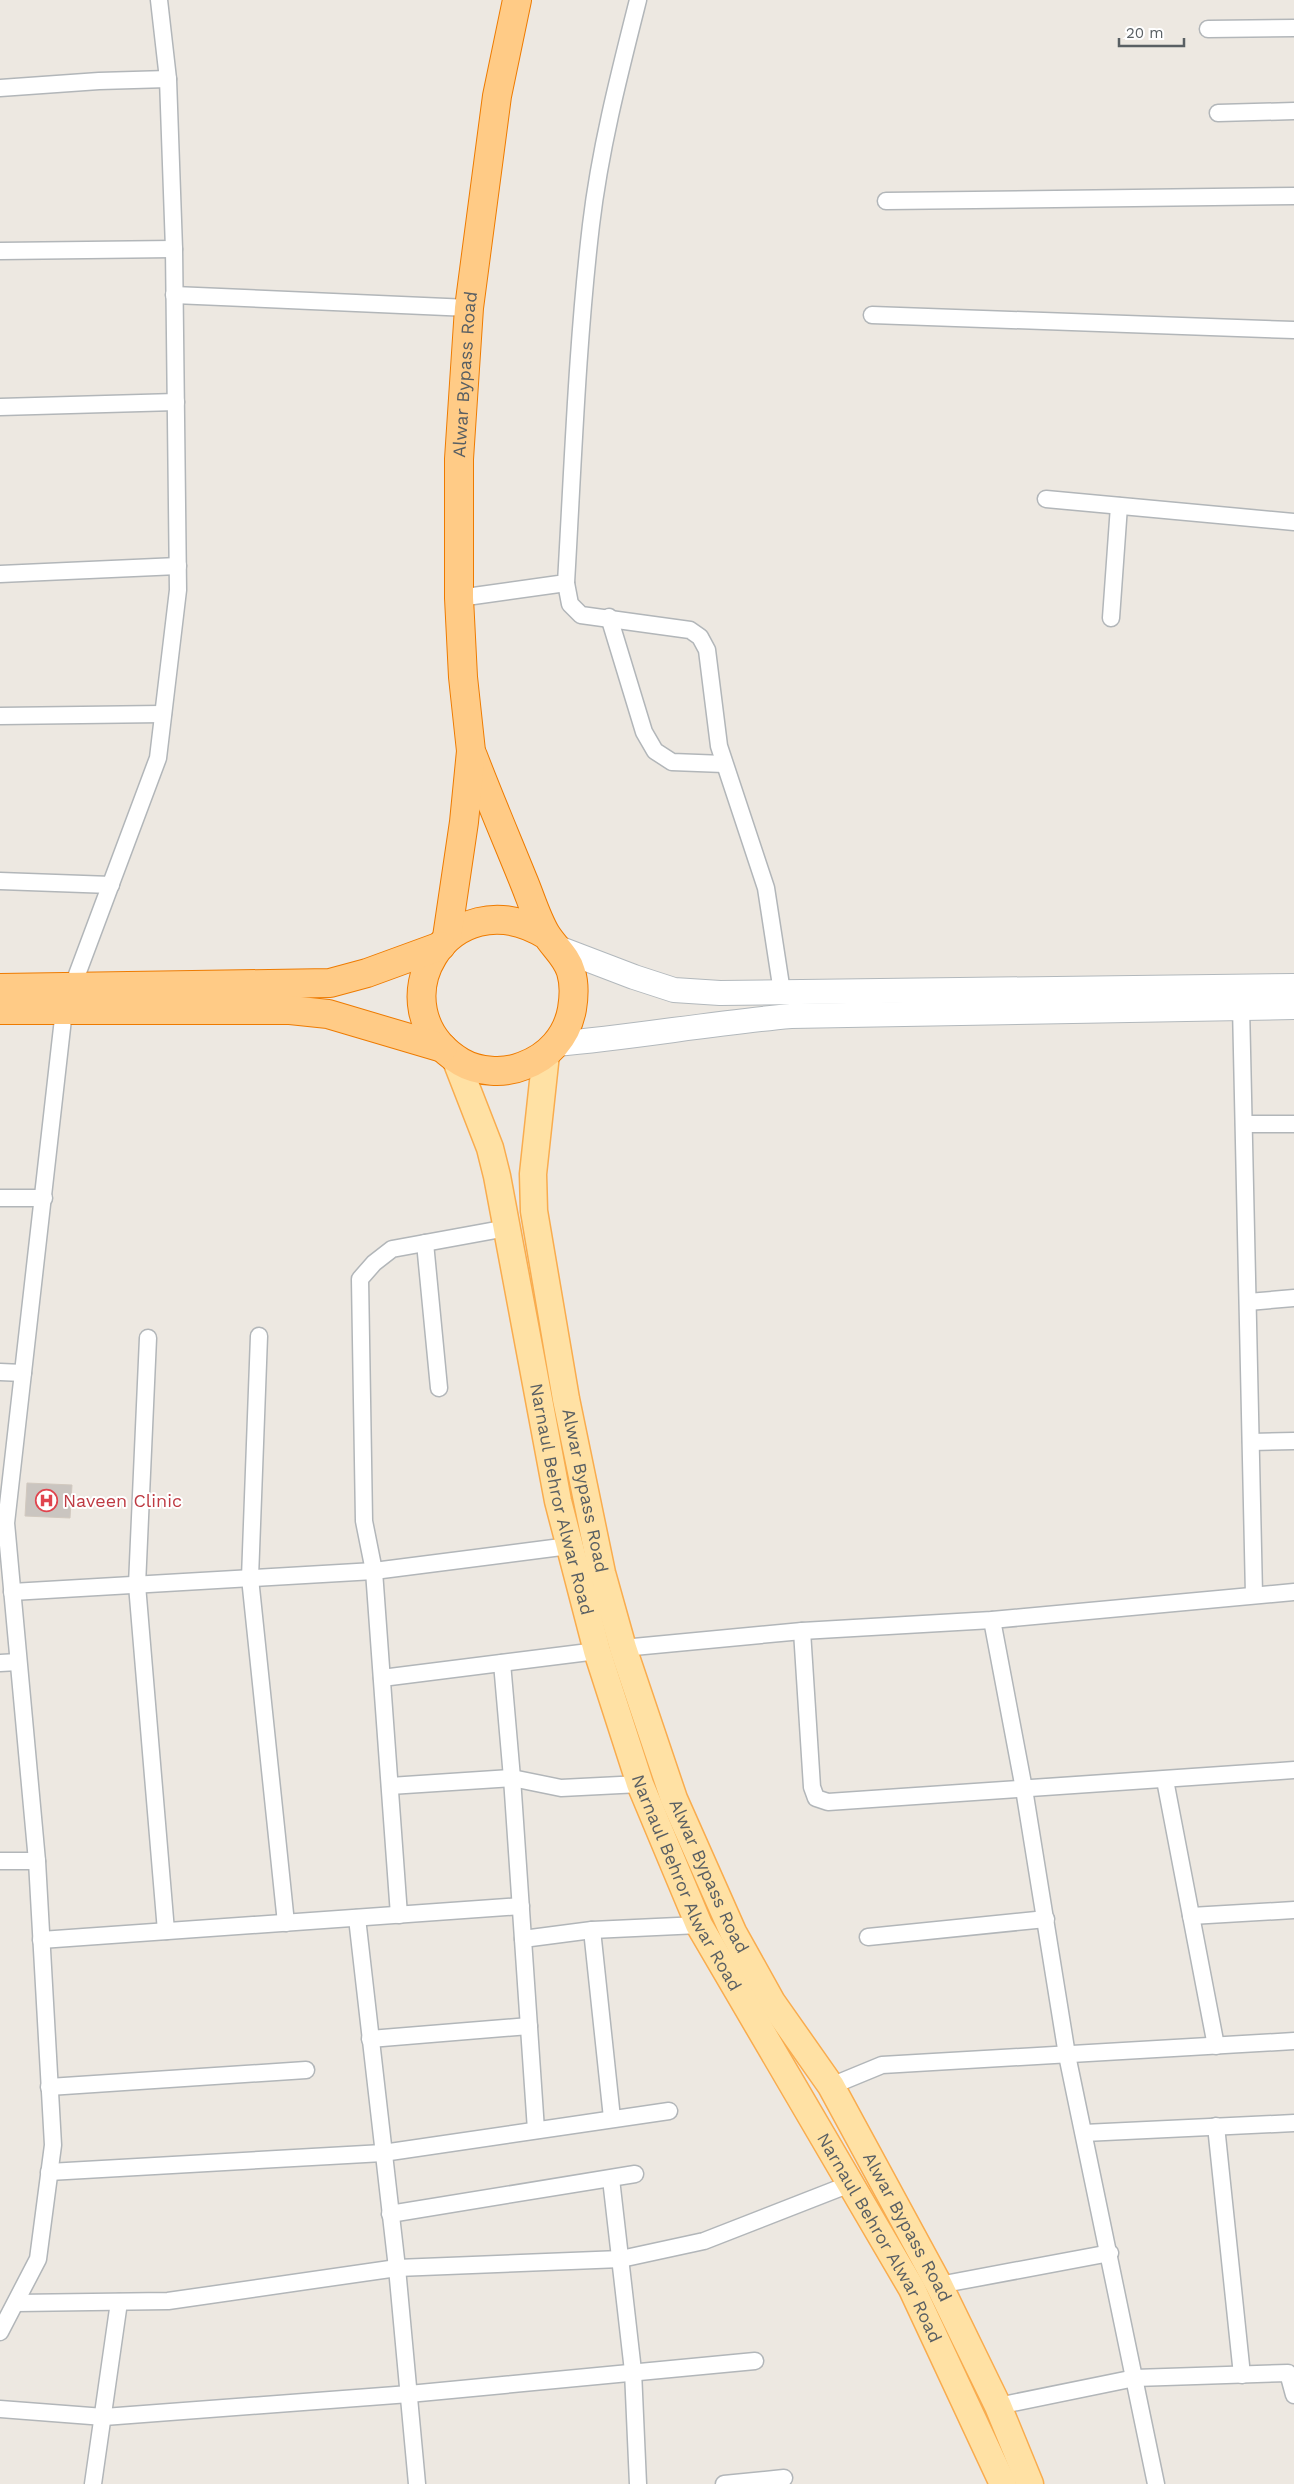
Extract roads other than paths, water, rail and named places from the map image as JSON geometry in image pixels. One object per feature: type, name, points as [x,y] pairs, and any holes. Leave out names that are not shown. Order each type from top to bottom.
[{"type":"highway","name":"Alwar Bypass Road","points":[[471,751],[463,677],[459,598],[459,459],[469,308],[481,206],[497,96],[517,0]]},
{"type":"highway","points":[[471,751],[552,942],[571,970],[574,996],[570,1021],[551,1049],[534,1062],[508,1071],[480,1069],[467,1065],[449,1053],[433,1035],[426,1021],[422,1005],[424,973],[430,958],[444,942],[462,927],[478,920],[514,920],[531,925],[552,942]]},
{"type":"highway","points":[[444,942],[464,822],[471,751]]},
{"type":"highway","points":[[0,1010],[68,999],[330,983],[366,973],[444,942]]},
{"type":"highway","points":[[0,988],[68,999],[328,1014],[449,1053]]},
{"type":"main road","name":"Alwar Bypass Road","points":[[551,1049],[533,1174],[534,1211],[584,1494],[623,1648],[674,1799],[733,1932],[772,2002],[831,2086],[940,2285],[998,2406],[1030,2484]]},
{"type":"main road","name":"Narnaul Behror Alwar Road","points":[[449,1053],[490,1148],[569,1546],[597,1651],[640,1784],[699,1925],[912,2289],[1003,2484]]},
{"type":"street","points":[[0,2332],[38,2259],[53,2144],[37,1861],[12,1592],[3,1523],[68,999],[158,758],[178,590],[174,249],[168,80],[159,0]]},
{"type":"street","points":[[638,0],[607,124],[591,224],[581,335],[566,583],[570,604],[581,615],[609,617],[690,630],[700,637],[707,650],[719,746],[766,888],[782,992]]},
{"type":"street","points":[[1208,29],[1294,28]]},
{"type":"street","points":[[0,88],[99,81],[168,80]]},
{"type":"street","points":[[1218,113],[1294,111]]},
{"type":"street","points":[[886,201],[1294,196]]},
{"type":"street","points":[[0,251],[174,249]]},
{"type":"street","points":[[174,295],[469,308]]},
{"type":"street","points":[[872,315],[1294,330]]},
{"type":"street","points":[[0,407],[176,402]]},
{"type":"street","points":[[1046,499],[1294,522]]},
{"type":"street","points":[[1111,618],[1119,506]]},
{"type":"street","points":[[0,574],[178,566]]},
{"type":"street","points":[[459,598],[566,583]]},
{"type":"street","points":[[609,617],[644,732],[655,751],[672,762],[724,764]]},
{"type":"street","points":[[0,716],[163,714]]},
{"type":"street","points":[[0,881],[112,885]]},
{"type":"street","points":[[552,942],[634,977],[674,990],[782,992],[1294,986]]},
{"type":"street","points":[[1241,1006],[1254,1595]]},
{"type":"street","points":[[551,1049],[719,1022],[791,1016],[1241,1006],[1294,1007]]},
{"type":"street","points":[[1244,1124],[1294,1124]]},
{"type":"street","points":[[0,1198],[44,1198]]},
{"type":"street","points":[[399,1915],[374,1571],[364,1521],[360,1279],[374,1263],[392,1249],[507,1228]]},
{"type":"street","points":[[425,1243],[439,1388]]},
{"type":"street","points":[[1248,1302],[1294,1298]]},
{"type":"street","points":[[259,1336],[250,1578],[286,1922]]},
{"type":"street","points":[[148,1338],[138,1585],[166,1931]]},
{"type":"street","points":[[0,1372],[22,1373]]},
{"type":"street","points":[[1251,1442],[1294,1441]]},
{"type":"street","points":[[12,1592],[374,1571],[569,1546]]},
{"type":"street","points":[[623,1648],[802,1631],[992,1620],[1294,1592]]},
{"type":"street","points":[[992,1620],[1024,1789],[1067,2055],[1110,2253],[1156,2484]]},
{"type":"street","points":[[802,1631],[812,1787],[816,1798],[828,1802],[1294,1770]]},
{"type":"street","points":[[382,1678],[597,1651]]},
{"type":"street","points":[[0,1663],[18,1662]]},
{"type":"street","points":[[502,1663],[512,1778],[536,2130]]},
{"type":"street","points":[[390,1786],[512,1778],[561,1788],[640,1784]]},
{"type":"street","points":[[1165,1780],[1216,2046]]},
{"type":"street","points":[[0,1860],[37,1861]]},
{"type":"street","points":[[41,1940],[521,1906]]},
{"type":"street","points":[[1191,1916],[1294,1910]]},
{"type":"street","points":[[357,1918],[397,2268],[417,2484]]},
{"type":"street","points":[[868,1937],[1046,1919]]},
{"type":"street","points":[[523,1938],[592,1930],[699,1925]]},
{"type":"street","points":[[592,1930],[612,2118]]},
{"type":"street","points":[[370,2039],[529,2026]]},
{"type":"street","points":[[831,2086],[882,2065],[1294,2041]]},
{"type":"street","points":[[49,2087],[306,2070]]},
{"type":"street","points":[[49,2172],[383,2153],[669,2111]]},
{"type":"street","points":[[1084,2133],[1294,2122]]},
{"type":"street","points":[[1216,2126],[1242,2375]]},
{"type":"street","points":[[390,2214],[635,2174]]},
{"type":"street","points":[[611,2179],[633,2371],[638,2484]]},
{"type":"street","points":[[16,2303],[168,2301],[397,2268],[621,2259],[704,2241],[850,2184]]},
{"type":"street","points":[[940,2285],[1110,2253]]},
{"type":"street","points":[[93,2484],[119,2302]]},
{"type":"street","points":[[0,2409],[104,2416],[410,2394],[633,2371],[755,2361]]},
{"type":"street","points":[[998,2406],[1135,2378],[1288,2374],[1294,2395]]},
{"type":"street","points":[[724,2484],[784,2478]]},
{"type":"place","name":"Naveen Clinic","points":[[47,1501]]}]
